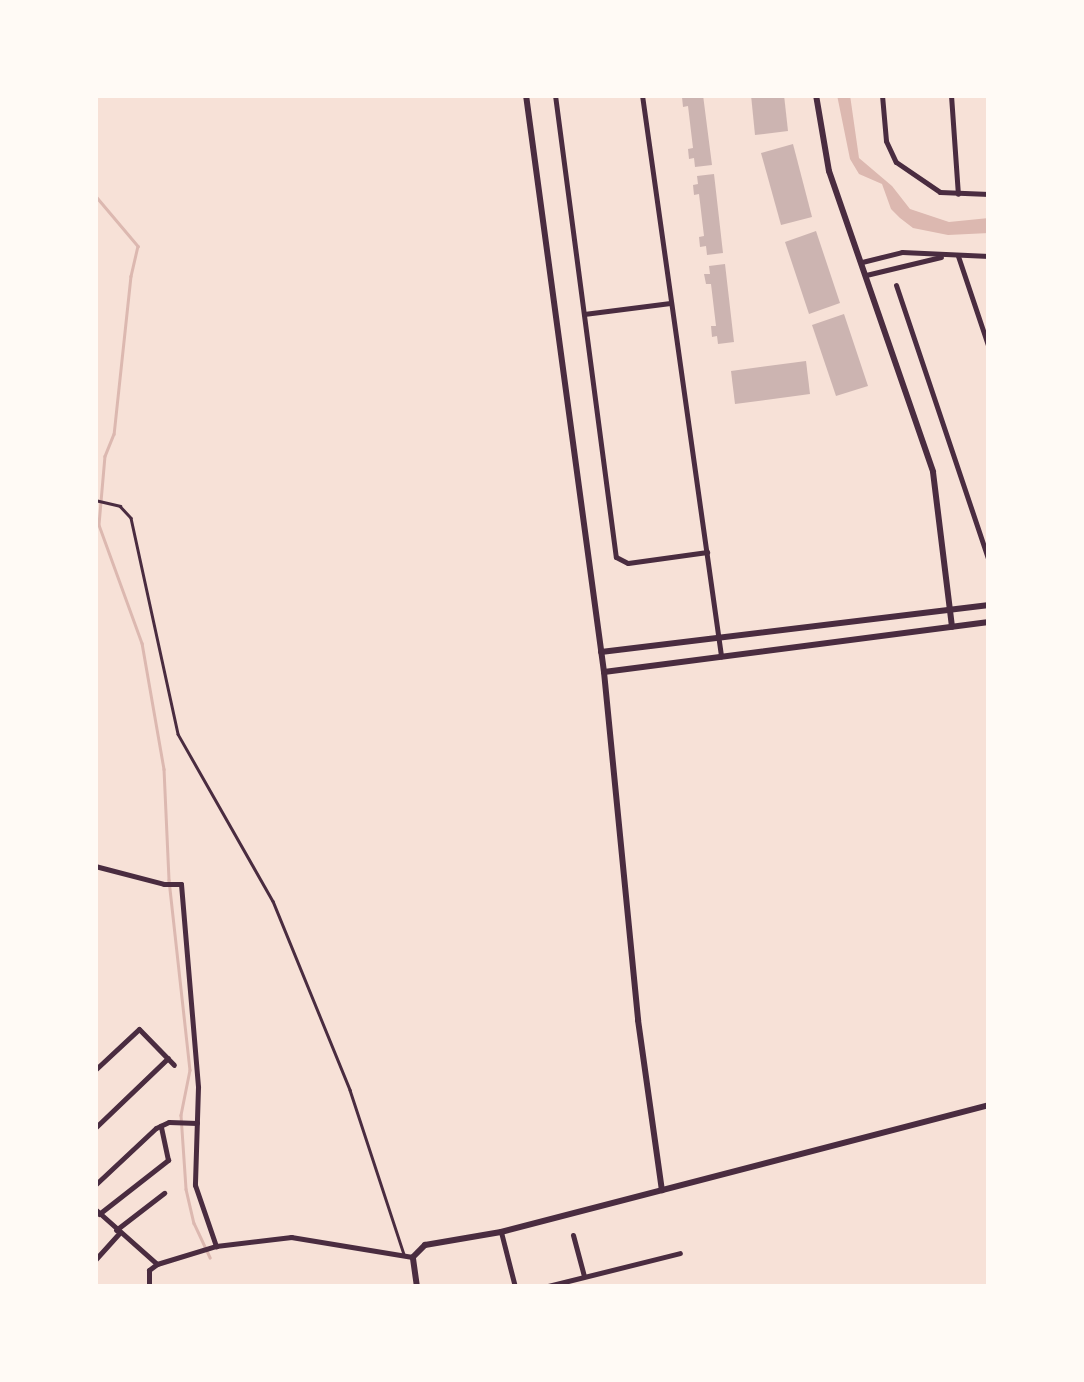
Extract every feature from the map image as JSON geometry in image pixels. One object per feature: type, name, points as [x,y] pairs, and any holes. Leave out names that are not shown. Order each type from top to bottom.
[{"type":"street","points":[[526,95],[604,672],[638,1020],[662,1190]]},
{"type":"street","points":[[556,95],[616,557],[622,562],[706,552]]},
{"type":"street","points":[[642,95],[721,656]]},
{"type":"street","points":[[816,95],[830,171],[933,472],[952,626]]},
{"type":"street","points":[[882,95],[886,141],[896,162],[931,189],[989,194]]},
{"type":"street","points":[[951,95],[958,194]]},
{"type":"street","points":[[862,262],[902,252],[989,256]]},
{"type":"street","points":[[866,275],[944,256]]},
{"type":"street","points":[[958,256],[989,348]]},
{"type":"street","points":[[896,285],[989,562]]},
{"type":"street","points":[[584,314],[671,303]]},
{"type":"street","points":[[601,652],[989,605]]},
{"type":"street","points":[[604,672],[989,622]]},
{"type":"street","points":[[95,866],[164,884],[181,884],[197,1123],[195,1186],[209,1248]]},
{"type":"street","points":[[95,1070],[139,1029],[174,1065]]},
{"type":"street","points":[[95,1128],[168,1058]]},
{"type":"street","points":[[149,1287],[149,1270],[156,1264],[209,1248],[291,1237],[408,1256],[425,1245],[501,1232],[989,1106]]},
{"type":"street","points":[[95,1185],[161,1126],[179,1121],[197,1123]]},
{"type":"street","points":[[156,1264],[97,1211],[168,1160],[161,1126]]},
{"type":"street","points":[[95,1260],[118,1231],[164,1193]]},
{"type":"street","points":[[501,1232],[515,1287]]},
{"type":"street","points":[[573,1235],[584,1276]]},
{"type":"street","points":[[544,1287],[680,1253]]},
{"type":"street","points":[[408,1256],[417,1287]]},
{"type":"lane","points":[[95,500],[120,506],[132,518],[178,734],[274,901],[350,1090],[408,1256]]},
{"type":"shaded area","points":[[837,95],[850,95],[859,158],[892,186],[910,209],[949,222],[989,218],[989,233],[948,235],[913,228],[900,218],[891,209],[882,184],[859,174],[850,159]]},
{"type":"building","points":[[703,95],[712,165],[695,167],[694,158],[689,159],[688,149],[693,148],[688,106],[683,107],[682,97]]},
{"type":"building","points":[[751,95],[784,95],[788,131],[755,135]]},
{"type":"building","points":[[793,144],[812,217],[781,225],[761,153]]},
{"type":"building","points":[[714,174],[723,253],[707,255],[706,246],[700,247],[699,237],[704,236],[699,194],[694,195],[693,185],[698,184],[697,176]]},
{"type":"building","points":[[816,231],[840,303],[809,314],[785,242]]},
{"type":"building","points":[[725,264],[734,342],[718,344],[717,336],[712,337],[711,326],[716,326],[711,284],[706,284],[704,274],[710,274],[709,266]]},
{"type":"building","points":[[844,314],[868,386],[836,396],[812,325]]},
{"type":"building","points":[[806,361],[810,394],[735,404],[731,371]]},
{"type":"waterway","points":[[95,195],[138,246],[131,276],[114,434],[105,456],[99,525],[142,643],[164,769],[169,880],[190,1070],[181,1115],[186,1189],[194,1223],[210,1257]]}]
